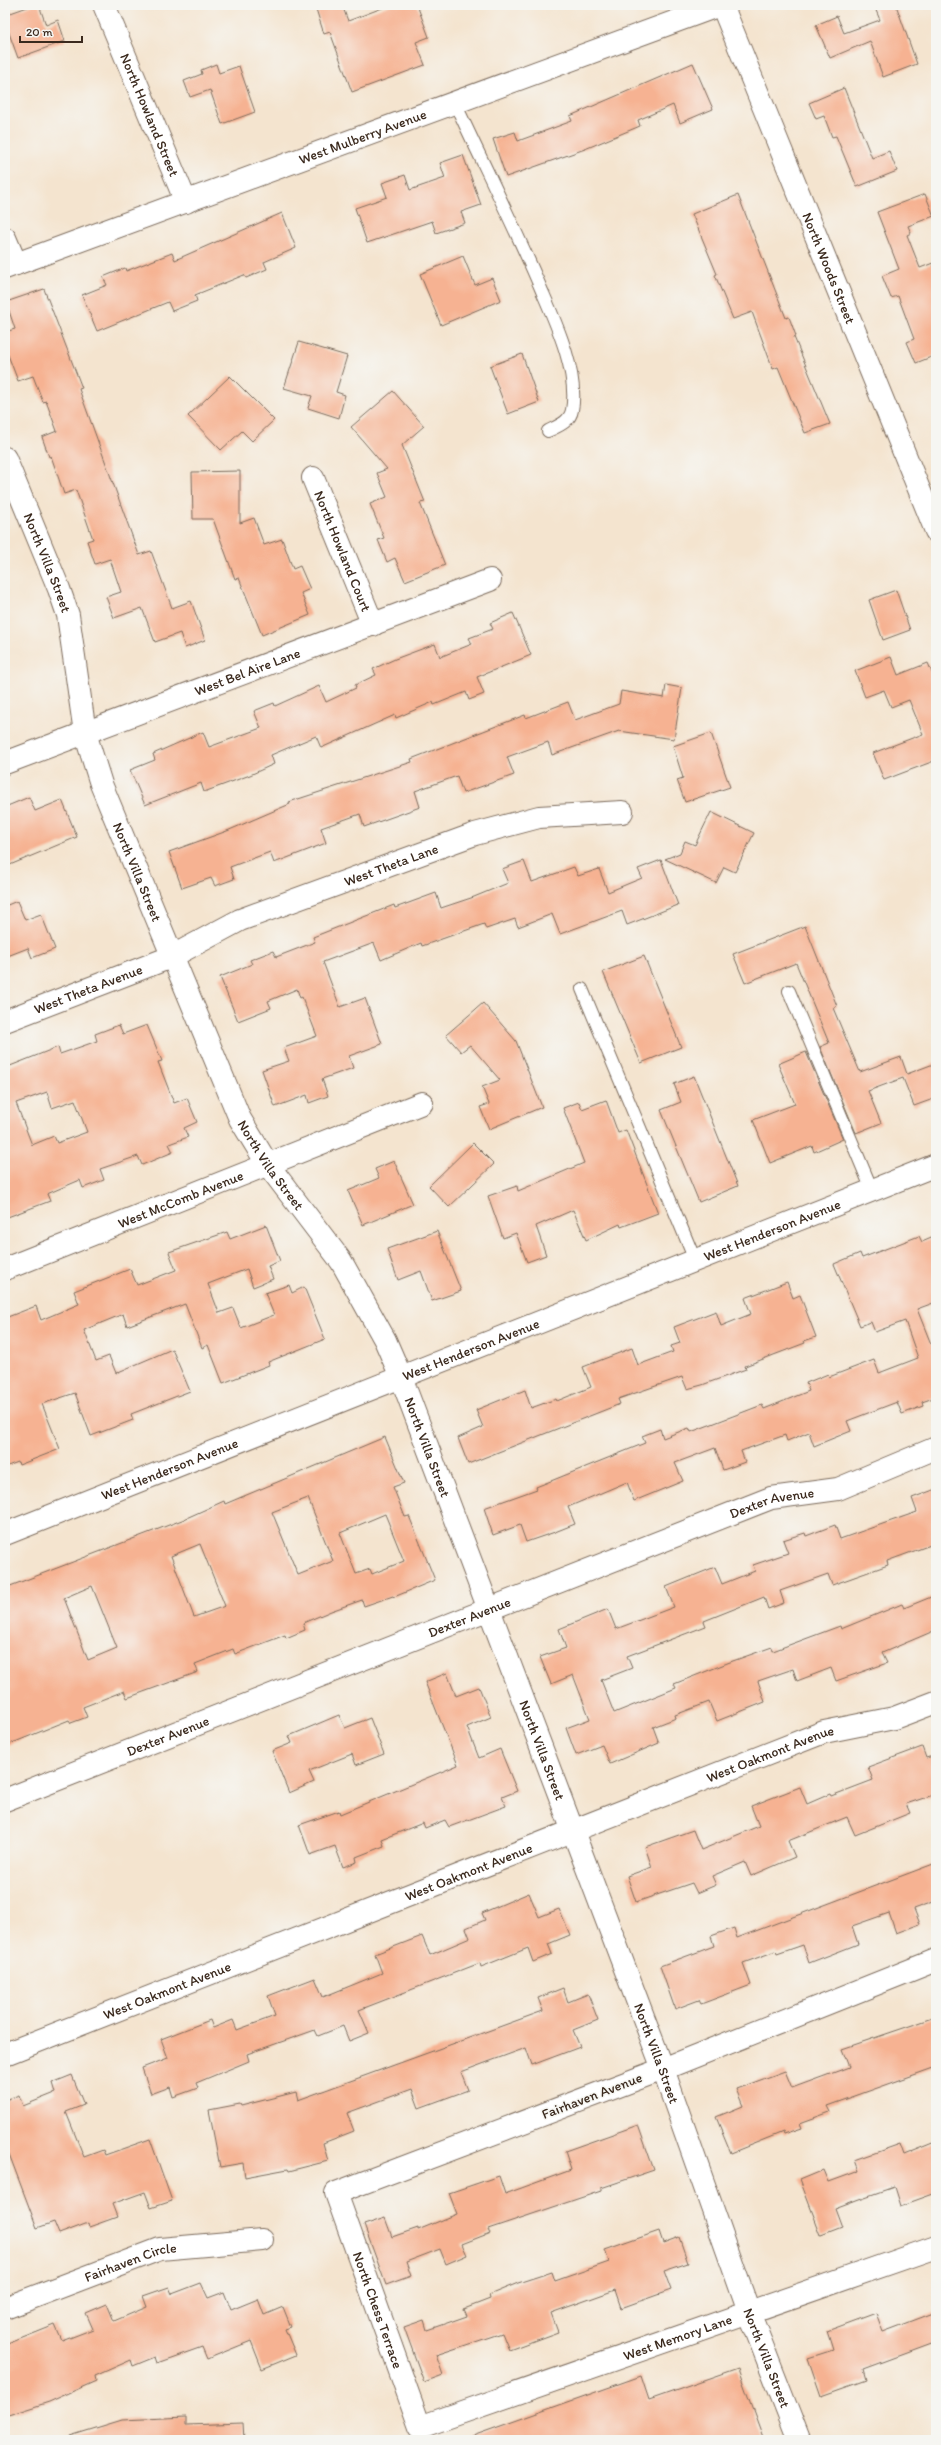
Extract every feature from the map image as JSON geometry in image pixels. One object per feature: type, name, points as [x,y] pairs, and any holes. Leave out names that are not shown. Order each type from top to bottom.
[{"type":"street","name":"North Howland Street","points":[[104,5],[186,202]]},
{"type":"street","name":"West Mulberry Avenue","points":[[10,266],[721,5]]},
{"type":"street","name":"North Woods Street","points":[[721,5],[936,531]]},
{"type":"street","points":[[5,238],[10,266]]},
{"type":"street","name":"North Villa Street","points":[[5,458],[59,589],[68,615],[85,732],[107,799],[226,1089],[255,1146],[341,1261],[385,1340],[402,1377],[571,1830],[663,2069],[749,2312],[799,2440]]},
{"type":"street","name":"North Howland Court","points":[[313,478],[373,625]]},
{"type":"street","name":"West Bel Aire Lane","points":[[5,763],[490,580]]},
{"type":"street","name":"West Theta Lane","points":[[171,957],[240,920],[475,834],[538,817],[622,812]]},
{"type":"street","name":"West Theta Avenue","points":[[5,1021],[171,957]]},
{"type":"street","name":"West McComb Avenue","points":[[5,1269],[422,1103]]},
{"type":"street","name":"West Henderson Avenue","points":[[5,1534],[936,1165]]},
{"type":"street","name":"Dexter Avenue","points":[[5,1800],[771,1498],[838,1489],[936,1448]]},
{"type":"street","name":"West Oakmont Avenue","points":[[5,2054],[571,1830],[824,1732],[894,1718],[936,1702]]},
{"type":"street","name":"Fairhaven Avenue","points":[[336,2193],[663,2069],[936,1960]]},
{"type":"street","name":"North Chess Terrace","points":[[336,2193],[420,2427]]},
{"type":"street","name":"Fairhaven Circle","points":[[5,2308],[160,2249],[262,2240]]},
{"type":"street","name":"West Memory Lane","points":[[420,2427],[936,2247]]},
{"type":"lane","points":[[455,103],[535,274],[557,326],[568,363],[574,390],[572,412],[567,422],[548,431]]},
{"type":"lane","points":[[582,989],[695,1260]]},
{"type":"lane","points":[[789,991],[872,1190]]},
{"type":"building","points":[[33,5],[39,5],[46,25],[58,20],[65,41],[18,58],[5,22],[5,15]]},
{"type":"building","points":[[328,5],[342,5],[348,21],[390,5],[417,5],[429,37],[416,42],[425,65],[352,92],[330,32],[324,34],[316,9]]},
{"type":"building","points":[[884,5],[896,5],[917,64],[883,77],[870,41],[830,58],[816,25],[837,16],[844,33],[880,20],[875,8]]},
{"type":"building","points":[[693,63],[713,109],[680,123],[673,105],[638,120],[640,126],[585,149],[506,177],[493,139],[515,132],[518,141],[572,121],[570,116]]},
{"type":"building","points":[[216,64],[219,73],[239,66],[255,112],[222,124],[210,90],[190,97],[184,81],[202,74],[201,70]]},
{"type":"building","points":[[844,88],[872,158],[889,151],[897,171],[857,187],[836,136],[832,137],[824,116],[816,119],[809,103]]},
{"type":"building","points":[[463,155],[481,205],[461,212],[465,223],[436,233],[432,221],[367,243],[355,208],[387,197],[382,183],[405,175],[410,190],[445,178],[440,163]]},
{"type":"building","points":[[925,194],[934,216],[908,226],[911,233],[907,235],[920,268],[933,263],[936,272],[936,355],[916,363],[907,342],[914,339],[898,296],[891,298],[882,276],[899,269],[877,212]]},
{"type":"building","points":[[738,195],[786,318],[789,317],[796,336],[794,337],[830,424],[805,433],[778,367],[773,369],[752,312],[733,319],[715,275],[717,274],[692,214]]},
{"type":"building","points":[[282,213],[296,248],[264,262],[267,269],[246,278],[244,275],[195,295],[197,301],[172,311],[168,302],[97,331],[82,295],[107,285],[103,277],[125,268],[126,271],[172,253],[175,260]]},
{"type":"building","points":[[463,256],[475,285],[492,278],[501,300],[441,325],[420,274]]},
{"type":"building","points":[[44,289],[82,388],[79,389],[139,555],[151,551],[172,608],[191,601],[205,640],[185,648],[180,633],[155,642],[142,608],[114,618],[106,597],[121,592],[110,559],[95,564],[87,541],[93,539],[76,490],[64,494],[51,456],[49,457],[42,437],[57,431],[46,401],[43,402],[33,376],[18,381],[8,355],[5,356],[5,332],[15,329],[6,302]]},
{"type":"building","points":[[299,342],[347,356],[336,392],[345,395],[339,418],[308,408],[312,396],[284,388]]},
{"type":"building","points":[[522,354],[539,402],[508,414],[490,366]]},
{"type":"building","points":[[230,376],[274,420],[252,441],[242,431],[221,450],[188,416]]},
{"type":"building","points":[[393,391],[424,426],[402,445],[425,502],[420,503],[445,565],[405,581],[395,558],[387,562],[378,540],[384,538],[370,504],[387,497],[377,473],[387,469],[351,427]]},
{"type":"building","points":[[240,471],[240,523],[254,518],[264,545],[282,539],[293,569],[300,566],[310,589],[301,593],[310,615],[262,635],[239,578],[235,579],[213,519],[193,519],[192,472]]},
{"type":"building","points":[[896,590],[910,630],[883,640],[869,600]]},
{"type":"building","points":[[513,613],[531,655],[477,677],[484,694],[469,700],[466,692],[434,705],[433,702],[396,718],[395,715],[321,748],[316,736],[271,755],[274,764],[250,775],[204,792],[201,783],[145,805],[130,770],[155,760],[153,754],[203,732],[209,747],[261,728],[254,711],[274,703],[275,706],[319,686],[326,702],[356,688],[355,685],[376,675],[373,669],[395,659],[435,644],[440,657],[472,644],[469,638],[493,629],[490,623]]},
{"type":"building","points":[[891,657],[898,675],[928,663],[936,682],[936,765],[934,761],[884,780],[873,753],[923,734],[909,700],[891,707],[884,690],[865,697],[855,671]]},
{"type":"building","points":[[666,685],[682,688],[674,739],[619,731],[552,755],[548,742],[507,757],[514,775],[463,793],[457,776],[415,791],[420,807],[364,827],[360,814],[321,828],[326,843],[274,863],[270,852],[230,867],[234,879],[215,886],[211,878],[182,888],[169,852],[227,831],[290,804],[289,802],[412,762],[411,759],[525,715],[526,718],[568,702],[575,720],[619,704],[621,691],[664,698]]},
{"type":"building","points":[[711,733],[730,787],[685,802],[677,780],[683,778],[673,746]]},
{"type":"building","points":[[29,797],[35,811],[62,800],[77,837],[5,867],[5,807]]},
{"type":"building","points":[[711,812],[754,833],[735,872],[724,867],[716,883],[665,859],[680,853],[685,841],[695,845]]},
{"type":"building","points":[[661,860],[678,905],[627,925],[622,911],[560,934],[552,914],[518,927],[515,919],[486,929],[484,924],[422,946],[421,943],[381,960],[374,943],[323,962],[340,1007],[365,998],[382,1044],[349,1056],[353,1068],[322,1079],[328,1096],[309,1103],[307,1095],[275,1107],[262,1070],[289,1061],[284,1048],[317,1036],[302,997],[300,998],[297,989],[268,1001],[271,1008],[238,1021],[220,977],[252,964],[250,960],[273,951],[276,957],[315,942],[313,937],[394,905],[395,908],[436,893],[441,908],[474,897],[508,883],[502,869],[524,861],[532,882],[574,867],[578,876],[599,869],[608,892],[642,878],[638,869]]},
{"type":"building","points":[[17,901],[25,920],[41,914],[55,949],[32,958],[28,948],[5,957],[5,906]]},
{"type":"building","points":[[805,926],[837,1006],[833,1008],[860,1072],[901,1057],[907,1074],[936,1063],[936,1098],[914,1106],[903,1078],[868,1091],[881,1123],[856,1133],[820,1047],[829,1043],[796,963],[745,983],[733,954]]},
{"type":"building","points":[[644,956],[681,1047],[641,1063],[603,972]]},
{"type":"building","points":[[483,1003],[516,1041],[542,1107],[489,1129],[480,1107],[489,1104],[482,1087],[500,1080],[470,1045],[461,1052],[446,1035]]},
{"type":"building","points":[[119,1025],[123,1034],[147,1025],[162,1061],[158,1062],[174,1103],[187,1098],[197,1122],[184,1128],[188,1137],[169,1144],[173,1152],[142,1165],[138,1156],[100,1169],[104,1180],[83,1188],[80,1180],[47,1194],[50,1201],[5,1218],[5,1068],[58,1047],[60,1054],[97,1041],[95,1034]],"holes":[[[47,1092],[52,1108],[75,1100],[87,1132],[57,1143],[54,1136],[32,1145],[16,1103]]]},
{"type":"building","points":[[806,1052],[843,1139],[814,1152],[812,1146],[770,1163],[753,1120],[795,1104],[778,1064]]},
{"type":"building","points":[[694,1076],[738,1186],[699,1202],[661,1110],[681,1102],[674,1084]]},
{"type":"building","points":[[606,1100],[618,1133],[626,1130],[658,1213],[621,1227],[620,1224],[586,1240],[573,1210],[536,1226],[546,1255],[527,1262],[516,1233],[503,1238],[488,1196],[517,1186],[518,1191],[584,1163],[563,1108],[579,1102],[582,1109]]},
{"type":"building","points":[[473,1143],[494,1164],[449,1207],[429,1186]]},
{"type":"building","points":[[394,1161],[413,1204],[363,1225],[348,1191],[379,1178],[375,1169]]},
{"type":"building","points":[[266,1225],[280,1261],[268,1266],[273,1279],[253,1287],[247,1269],[208,1284],[219,1313],[233,1308],[241,1328],[274,1315],[265,1293],[289,1285],[292,1293],[304,1287],[325,1339],[268,1362],[269,1365],[223,1383],[208,1345],[202,1348],[185,1304],[127,1326],[123,1314],[84,1330],[96,1361],[109,1356],[116,1373],[172,1349],[190,1391],[131,1414],[133,1420],[91,1436],[75,1393],[42,1404],[60,1449],[19,1465],[18,1462],[5,1467],[5,1318],[36,1306],[41,1320],[79,1304],[74,1291],[130,1269],[137,1285],[176,1270],[169,1252],[227,1232],[230,1239]]},
{"type":"building","points":[[437,1231],[461,1291],[432,1301],[421,1271],[398,1280],[387,1249]]},
{"type":"building","points":[[919,1236],[922,1242],[936,1236],[936,1302],[917,1309],[931,1344],[936,1342],[936,1397],[922,1402],[923,1406],[902,1414],[897,1402],[847,1421],[851,1431],[814,1446],[809,1432],[787,1441],[785,1435],[741,1451],[745,1462],[723,1470],[715,1448],[675,1463],[683,1481],[634,1501],[627,1482],[568,1507],[575,1524],[555,1532],[526,1542],[520,1525],[493,1535],[484,1508],[537,1489],[536,1487],[645,1443],[642,1436],[660,1429],[663,1438],[689,1428],[691,1432],[762,1405],[764,1409],[809,1391],[806,1383],[828,1374],[829,1377],[874,1360],[879,1373],[918,1358],[905,1321],[875,1332],[871,1322],[860,1326],[834,1264],[860,1253],[862,1258]]},
{"type":"building","points":[[787,1282],[793,1298],[800,1295],[816,1337],[804,1341],[805,1343],[745,1366],[746,1369],[702,1385],[687,1389],[682,1377],[618,1399],[620,1404],[468,1464],[458,1438],[483,1427],[476,1410],[525,1390],[531,1408],[556,1399],[557,1401],[591,1387],[583,1367],[632,1348],[638,1365],[673,1352],[671,1346],[680,1343],[674,1327],[716,1311],[721,1326],[751,1314],[745,1298]]},
{"type":"building","points":[[385,1437],[404,1483],[393,1487],[405,1517],[409,1516],[435,1580],[394,1597],[393,1596],[364,1606],[362,1600],[331,1611],[303,1623],[305,1630],[286,1638],[285,1635],[235,1654],[233,1649],[195,1664],[198,1672],[127,1698],[124,1691],[83,1707],[87,1717],[71,1723],[69,1720],[5,1746],[5,1588],[182,1520],[224,1501],[225,1504]],"holes":[[[308,1498],[333,1561],[298,1575],[272,1512]],[[385,1514],[404,1561],[372,1574],[370,1569],[356,1574],[340,1533]],[[200,1544],[225,1606],[194,1617],[171,1556]],[[92,1586],[117,1648],[88,1660],[64,1598]]]},
{"type":"building","points":[[936,1489],[936,1543],[887,1561],[888,1565],[832,1585],[828,1574],[780,1591],[784,1603],[768,1609],[764,1597],[704,1621],[706,1626],[627,1656],[632,1668],[601,1680],[614,1713],[676,1688],[674,1684],[730,1662],[772,1647],[773,1651],[840,1626],[841,1629],[902,1604],[904,1608],[936,1595],[936,1630],[882,1653],[887,1663],[836,1681],[831,1668],[797,1681],[793,1669],[758,1681],[765,1702],[717,1721],[709,1702],[675,1715],[676,1718],[653,1727],[659,1743],[610,1764],[602,1745],[576,1755],[566,1728],[590,1719],[573,1675],[551,1684],[540,1657],[566,1648],[559,1629],[608,1609],[616,1629],[674,1607],[666,1587],[715,1567],[722,1584],[755,1571],[753,1565],[788,1553],[783,1540],[805,1533],[806,1536],[835,1525],[840,1539],[917,1512],[912,1498]]},
{"type":"building","points":[[447,1673],[456,1696],[479,1687],[491,1717],[467,1727],[479,1758],[500,1749],[517,1791],[502,1797],[506,1806],[449,1827],[445,1820],[425,1828],[423,1823],[382,1839],[384,1846],[356,1857],[357,1862],[343,1867],[335,1846],[310,1855],[299,1825],[339,1811],[340,1814],[458,1765],[425,1682]]},
{"type":"building","points":[[339,1715],[345,1728],[370,1718],[384,1754],[356,1765],[352,1754],[309,1771],[314,1782],[289,1793],[272,1751],[292,1743],[289,1736]]},
{"type":"building","points":[[922,1747],[926,1758],[936,1755],[936,1794],[906,1804],[910,1813],[855,1835],[847,1817],[788,1841],[795,1857],[751,1876],[745,1862],[712,1876],[716,1885],[697,1893],[692,1883],[636,1902],[627,1876],[652,1867],[645,1847],[693,1830],[701,1850],[759,1826],[751,1806],[800,1787],[807,1804],[830,1794],[831,1796],[873,1780],[868,1767]]},
{"type":"building","points":[[936,1863],[936,1901],[914,1909],[920,1924],[896,1933],[889,1913],[852,1926],[858,1944],[809,1963],[803,1945],[777,1954],[776,1951],[743,1963],[751,1985],[701,2004],[699,2000],[675,2009],[660,1966],[714,1946],[711,1936],[734,1928],[737,1938]]},
{"type":"building","points":[[529,1893],[539,1917],[559,1909],[570,1935],[548,1944],[552,1954],[533,1962],[528,1948],[481,1967],[480,1963],[359,2010],[369,2033],[349,2041],[343,2026],[318,2036],[315,2030],[247,2054],[249,2061],[196,2083],[198,2088],[173,2097],[170,2087],[151,2094],[142,2068],[168,2058],[161,2039],[210,2020],[213,2028],[233,2020],[237,2030],[275,2016],[268,1996],[315,1978],[323,1997],[382,1973],[375,1954],[422,1936],[430,1955],[470,1938],[466,1928],[485,1920],[482,1913]]},
{"type":"building","points":[[563,1988],[568,2002],[588,1994],[598,2020],[573,2030],[580,2047],[532,2065],[526,2048],[461,2072],[468,2090],[419,2108],[412,2089],[347,2113],[354,2131],[323,2143],[328,2161],[289,2171],[288,2169],[245,2177],[243,2163],[220,2167],[209,2110],[240,2104],[241,2106],[296,2092],[298,2100],[543,2011],[538,1998]]},
{"type":"building","points":[[936,2017],[936,2067],[827,2106],[830,2112],[800,2123],[802,2128],[784,2134],[783,2132],[731,2153],[716,2117],[743,2106],[736,2089],[785,2071],[792,2088],[849,2067],[842,2049]]},
{"type":"building","points":[[72,2075],[84,2105],[66,2112],[84,2157],[103,2150],[105,2155],[150,2139],[172,2201],[151,2208],[145,2192],[112,2204],[117,2217],[89,2227],[88,2223],[59,2234],[54,2222],[37,2228],[9,2154],[5,2156],[5,2100],[19,2095],[23,2106],[55,2093],[52,2083]]},
{"type":"building","points":[[638,2125],[654,2170],[601,2188],[601,2191],[488,2229],[490,2233],[462,2244],[467,2255],[446,2264],[440,2249],[406,2262],[411,2276],[386,2285],[364,2225],[385,2218],[392,2237],[418,2228],[418,2230],[457,2214],[449,2193],[499,2176],[505,2194],[571,2170],[565,2151]]},
{"type":"building","points":[[936,2142],[936,2193],[900,2206],[894,2187],[859,2199],[835,2208],[842,2227],[821,2235],[800,2180],[824,2170],[829,2182],[859,2171],[855,2160],[900,2144],[904,2155]]},
{"type":"building","points":[[659,2231],[663,2243],[679,2237],[688,2263],[664,2271],[671,2290],[621,2308],[615,2290],[551,2313],[558,2332],[509,2350],[502,2333],[436,2355],[443,2375],[424,2382],[404,2327],[424,2320],[427,2330],[467,2316],[464,2309],[490,2299],[489,2295],[518,2283],[552,2272],[555,2281],[609,2262],[605,2250]]},
{"type":"building","points":[[201,2283],[208,2298],[224,2292],[231,2310],[258,2299],[264,2315],[283,2307],[291,2327],[285,2329],[296,2355],[262,2369],[251,2341],[207,2359],[202,2347],[157,2363],[155,2357],[133,2366],[131,2360],[95,2376],[96,2381],[49,2402],[5,2416],[5,2345],[55,2325],[62,2341],[93,2329],[86,2313],[107,2304],[114,2321],[147,2307],[143,2296],[169,2287],[172,2294]]},
{"type":"building","points":[[936,2312],[936,2342],[863,2369],[866,2380],[821,2396],[808,2358],[833,2350],[827,2331],[876,2313],[883,2332]]},
{"type":"building","points":[[738,2369],[764,2440],[468,2440],[467,2438],[641,2376],[649,2400]]},
{"type":"building","points":[[186,2417],[186,2425],[243,2423],[244,2440],[71,2440],[70,2436],[122,2420]]}]
